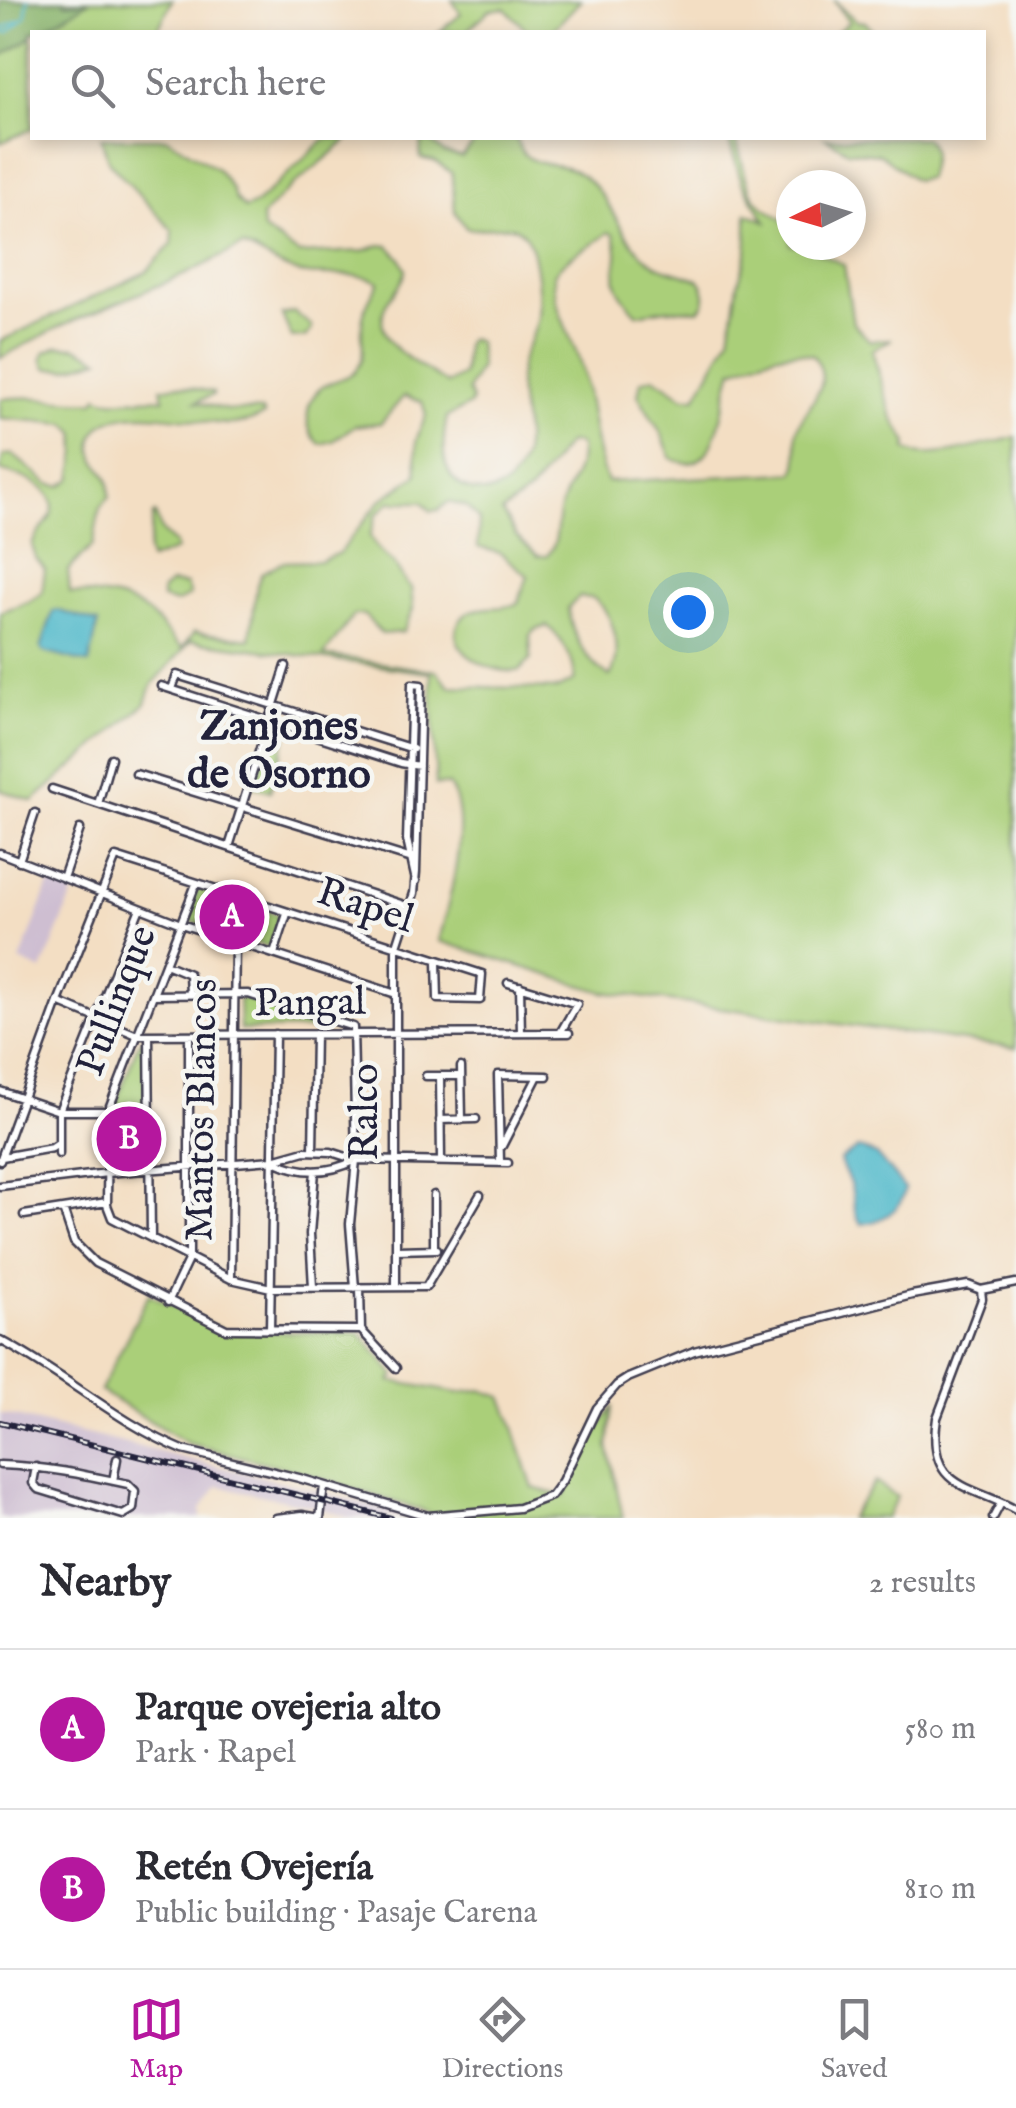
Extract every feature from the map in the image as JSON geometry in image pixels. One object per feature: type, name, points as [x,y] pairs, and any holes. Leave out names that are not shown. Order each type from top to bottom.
[{"type":"street","points":[[229,846],[286,666]]},
{"type":"street","points":[[172,690],[177,674],[415,750]]},
{"type":"street","name":"Ralco","points":[[413,859],[419,766],[415,750],[416,685]]},
{"type":"street","points":[[161,686],[419,766]]},
{"type":"street","points":[[293,729],[298,713]]},
{"type":"street","name":"Ralco","points":[[396,1287],[396,949],[416,881],[410,765],[415,750]]},
{"type":"street","points":[[98,804],[112,758]]},
{"type":"street","points":[[136,774],[413,859]]},
{"type":"street","points":[[52,789],[410,907]]},
{"type":"street","points":[[19,860],[35,814]]},
{"type":"street","points":[[63,878],[80,829]]},
{"type":"street","points":[[0,854],[180,924],[396,994]]},
{"type":"street","name":"Rapel","points":[[101,893],[116,857],[482,974],[480,1000],[438,999],[437,962]]},
{"type":"street","name":"Pullinque","points":[[107,1202],[108,1111],[196,884]]},
{"type":"street","points":[[0,1159],[101,893]]},
{"type":"street","points":[[60,1154],[59,1111],[140,908]]},
{"type":"street","points":[[274,954],[287,914]]},
{"type":"street","name":"Mantos Blancos","points":[[231,1279],[234,941]]},
{"type":"street","points":[[165,964],[188,972],[190,994]]},
{"type":"street","points":[[508,982],[578,1004],[560,1033]]},
{"type":"street","points":[[520,986],[521,1033]]},
{"type":"street","points":[[153,994],[248,994],[353,1028],[356,1160],[350,1224],[361,1330],[396,1368]]},
{"type":"street","name":"Pangal","points":[[58,1002],[136,1035],[569,1033]]},
{"type":"street","points":[[270,1329],[275,1034]]},
{"type":"street","points":[[314,1151],[315,1034]]},
{"type":"street","points":[[148,1035],[151,1238]]},
{"type":"street","points":[[168,1302],[188,1258],[189,1035]]},
{"type":"street","points":[[426,1076],[461,1072],[462,1120]]},
{"type":"street","points":[[0,1186],[273,1160],[314,1151],[356,1160],[504,1163],[500,1150],[498,1075],[542,1076],[500,1150]]},
{"type":"street","points":[[440,1076],[440,1161]]},
{"type":"street","points":[[0,1091],[59,1111],[108,1111]]},
{"type":"street","points":[[440,1120],[476,1119]]},
{"type":"street","points":[[0,1159],[58,1144]]},
{"type":"street","points":[[273,1160],[298,1170],[315,1171],[333,1170],[356,1160]]},
{"type":"street","points":[[314,1287],[310,1234],[315,1171]]},
{"type":"street","points":[[434,1195],[434,1249]]},
{"type":"street","points":[[24,1214],[107,1202],[108,1212],[115,1220],[231,1279],[270,1288],[426,1287],[480,1195]]},
{"type":"street","points":[[63,1209],[82,1253],[168,1302],[226,1329],[361,1330]]},
{"type":"street","points":[[396,1250],[448,1249]]},
{"type":"street","points":[[0,1340],[175,1447],[437,1517],[532,1506],[551,1496],[597,1408],[617,1385],[694,1351],[968,1285],[981,1290],[1016,1283]]},
{"type":"street","points":[[981,1290],[982,1299],[937,1418],[934,1434],[938,1460],[946,1474],[967,1490],[1016,1510]]},
{"type":"street","points":[[113,1480],[117,1459]]},
{"type":"street","points":[[0,1465],[36,1467],[130,1484],[134,1489],[132,1510],[128,1514],[38,1490],[33,1481],[36,1467]]},
{"type":"street","points":[[276,1518],[320,1518],[324,1486]]},
{"type":"street","points":[[992,1518],[1001,1503]]},
{"type":"shaded area","points":[[50,882],[74,892],[42,971],[20,961]]},
{"type":"shaded area","points":[[0,1413],[410,1516],[350,1518],[218,1486],[201,1509],[201,1518],[0,1518]]},
{"type":"green space","points":[[0,0],[172,0],[158,30],[30,30],[30,130],[0,143]]},
{"type":"green space","points":[[0,0],[90,1],[42,30],[30,30],[30,38],[0,57]]},
{"type":"green space","points":[[452,0],[581,0],[553,30],[527,30],[505,8],[490,10],[467,30],[441,30],[461,14]]},
{"type":"green space","points":[[834,0],[872,30],[839,30],[849,22]]},
{"type":"green space","points":[[102,140],[170,140],[217,169],[245,209],[257,203],[324,140],[347,140],[271,206],[262,217],[263,230],[299,254],[389,246],[406,270],[386,304],[384,331],[400,352],[447,384],[463,375],[466,342],[478,342],[480,367],[468,390],[472,400],[470,405],[447,417],[444,451],[448,470],[460,485],[478,492],[497,490],[512,479],[524,454],[519,375],[538,317],[535,262],[528,241],[518,229],[466,228],[455,212],[452,173],[434,161],[420,158],[421,144],[427,140],[444,153],[462,157],[476,140],[517,140],[520,149],[533,160],[568,168],[588,180],[646,258],[699,280],[704,292],[699,310],[667,309],[638,314],[619,290],[615,273],[617,248],[614,235],[608,232],[567,260],[554,274],[560,313],[583,373],[607,482],[793,473],[798,456],[798,427],[821,384],[822,375],[813,355],[782,354],[733,370],[709,449],[700,459],[687,463],[671,458],[638,395],[641,381],[654,377],[684,397],[696,397],[730,337],[747,254],[747,213],[766,221],[742,183],[729,140],[736,140],[751,191],[761,205],[776,215],[776,260],[834,260],[844,265],[853,323],[870,341],[892,339],[872,350],[892,417],[908,443],[906,449],[915,453],[943,453],[1016,437],[1016,1048],[603,992],[439,941],[457,860],[459,816],[448,785],[436,785],[431,673],[191,641],[152,685],[146,703],[33,801],[0,790],[0,612],[42,593],[45,569],[36,559],[32,545],[53,509],[46,492],[38,485],[0,471],[3,456],[12,454],[49,484],[61,486],[72,479],[77,452],[76,433],[66,424],[0,418],[0,399],[164,399],[161,388],[176,385],[213,392],[196,402],[228,410],[262,411],[261,417],[234,424],[130,416],[111,420],[98,429],[92,445],[95,459],[108,480],[110,496],[100,508],[93,545],[68,570],[70,593],[111,597],[139,607],[182,648],[194,632],[250,639],[262,573],[282,562],[320,561],[339,553],[381,500],[417,475],[416,441],[426,415],[422,402],[404,396],[381,423],[354,426],[333,441],[320,444],[308,425],[314,395],[325,385],[351,374],[361,360],[364,314],[379,282],[369,278],[300,273],[242,246],[61,326],[0,358],[0,341],[146,272],[172,244],[173,231],[109,162]],"holes":[[[567,444],[580,446],[579,463],[560,509],[554,544],[547,556],[538,556],[516,536],[502,512],[531,490]],[[390,502],[423,502],[431,511],[448,502],[466,506],[479,520],[478,547],[500,553],[528,576],[518,603],[465,615],[457,627],[456,638],[461,648],[496,669],[520,670],[531,659],[530,635],[547,626],[567,651],[574,681],[557,689],[450,686],[436,671],[324,655],[354,615],[364,615],[382,634],[403,632],[413,609],[411,588],[370,536],[376,515]],[[579,597],[593,598],[606,613],[615,634],[616,656],[610,676],[594,664],[582,647],[568,608]]]},
{"type":"green space","points":[[829,140],[927,140],[932,151],[927,178],[915,180],[880,154],[848,151]]},
{"type":"green space","points":[[294,312],[311,325],[305,337],[292,338],[282,315]]},
{"type":"green space","points":[[58,346],[76,347],[100,359],[66,369],[47,368],[42,359],[45,352]]},
{"type":"green space","points":[[155,514],[162,532],[176,550],[150,560],[148,551]]},
{"type":"green space","points":[[170,583],[186,585],[190,595],[177,603],[162,599],[162,590]]},
{"type":"green space","points":[[273,727],[288,731],[270,791],[253,786]]},
{"type":"green space","points":[[198,887],[279,915],[269,947],[186,919]]},
{"type":"green space","points":[[239,999],[250,999],[346,1029],[240,1030]]},
{"type":"green space","points":[[139,1041],[145,1042],[145,1106],[114,1108]]},
{"type":"green space","points":[[149,1294],[224,1331],[360,1333],[395,1375],[391,1381],[458,1393],[481,1390],[502,1397],[533,1488],[564,1496],[589,1443],[613,1406],[608,1446],[623,1518],[429,1518],[430,1513],[297,1471],[187,1443],[100,1391]]},
{"type":"green space","points":[[875,1482],[897,1497],[886,1518],[849,1518]]},
{"type":"water","points":[[53,611],[98,623],[89,664],[41,648]]},
{"type":"water","points":[[858,1148],[877,1155],[905,1189],[900,1203],[889,1214],[861,1224],[840,1160]]},
{"type":"waterway","points":[[0,30],[25,18],[28,0]]},
{"type":"waterway","points":[[0,31],[8,33],[20,22]]},
{"type":"railway","points":[[0,1422],[391,1518]]},
{"type":"place","name":"Parque ovejeria alto","points":[[232,917]]},
{"type":"place","name":"Retén Ovejería","points":[[129,1139]]},
{"type":"district","name":"Zanjones de Osorno","points":[[279,751]]}]
